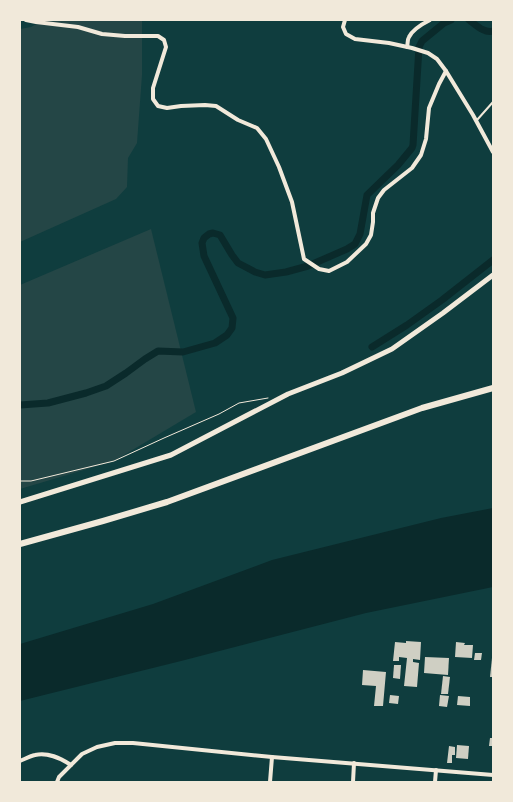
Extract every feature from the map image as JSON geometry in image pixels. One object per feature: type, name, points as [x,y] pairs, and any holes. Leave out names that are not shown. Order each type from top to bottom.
[{"type":"main road","points":[[20,544],[167,502],[422,408],[493,388]]},
{"type":"street","points":[[26,20],[78,27],[102,34],[158,36],[164,40],[166,47],[153,88],[153,99],[158,106],[167,108],[205,105],[216,106],[238,120],[257,128],[266,139],[279,167],[292,202],[304,259],[319,269],[329,271],[347,262],[366,244],[371,235],[373,213],[378,198],[384,190],[412,168],[421,155],[426,139],[429,108],[446,71]]},
{"type":"street","points":[[345,20],[343,26],[346,34],[354,39],[389,43],[407,47],[428,54],[437,59],[446,71],[493,152]]},
{"type":"street","points":[[407,47],[408,38],[413,31],[420,25],[430,20]]},
{"type":"street","points":[[20,502],[171,455],[288,394],[342,373],[392,349],[493,275]]},
{"type":"street","points":[[57,782],[59,777],[82,754],[97,747],[115,743],[133,743],[272,757],[493,775]]},
{"type":"street","points":[[20,761],[35,755],[49,754],[71,765]]},
{"type":"street","points":[[270,782],[272,757]]},
{"type":"street","points":[[353,782],[354,763]]},
{"type":"street","points":[[435,782],[436,770]]},
{"type":"lane","points":[[476,121],[493,102]]},
{"type":"path","points":[[20,481],[31,480],[114,461],[219,414],[239,403],[267,398]]},
{"type":"shaded area","points":[[44,20],[142,20],[142,75],[137,143],[128,158],[127,187],[116,199],[20,242],[20,29],[31,27]]},
{"type":"shaded area","points":[[151,229],[196,412],[114,461],[20,489],[20,285]]},
{"type":"shaded area","points":[[493,508],[493,587],[366,613],[20,701],[20,644],[153,604],[272,560],[441,518]]},
{"type":"building","points":[[406,641],[421,642],[420,660],[413,659],[413,662],[419,663],[417,687],[404,686],[407,658],[399,657],[399,661],[393,661],[395,642],[406,643]]},
{"type":"building","points":[[456,642],[465,643],[464,645],[473,645],[472,658],[455,657]]},
{"type":"building","points":[[475,653],[482,653],[481,660],[474,660]]},
{"type":"building","points":[[425,657],[449,658],[448,675],[424,673]]},
{"type":"building","points":[[492,658],[493,677],[490,677]]},
{"type":"building","points":[[394,665],[401,665],[400,679],[393,678]]},
{"type":"building","points":[[363,670],[386,672],[383,706],[374,706],[376,686],[362,685]]},
{"type":"building","points":[[443,676],[450,677],[448,694],[441,694]]},
{"type":"building","points":[[390,695],[399,696],[398,704],[389,703]]},
{"type":"building","points":[[440,695],[449,696],[447,707],[439,706]]},
{"type":"building","points":[[458,696],[470,697],[470,706],[457,705]]},
{"type":"building","points":[[490,738],[493,738],[493,746],[489,746]]},
{"type":"building","points":[[457,745],[469,746],[468,759],[456,758]]},
{"type":"building","points":[[449,746],[455,747],[455,755],[452,755],[452,763],[447,763]]},
{"type":"waterway","points":[[20,405],[48,403],[86,393],[106,386],[158,351],[183,352],[215,343],[227,335],[232,328],[233,318],[204,256],[202,243],[204,238],[209,234],[213,233],[220,235],[238,263],[255,272],[265,275],[286,272],[308,266],[355,244],[360,234],[367,195],[398,165],[413,145],[419,47],[422,41],[444,23],[451,20]]},
{"type":"waterway","points":[[469,20],[484,30],[490,32],[493,31]]},
{"type":"waterway","points":[[372,347],[407,325],[442,300],[493,260]]}]
